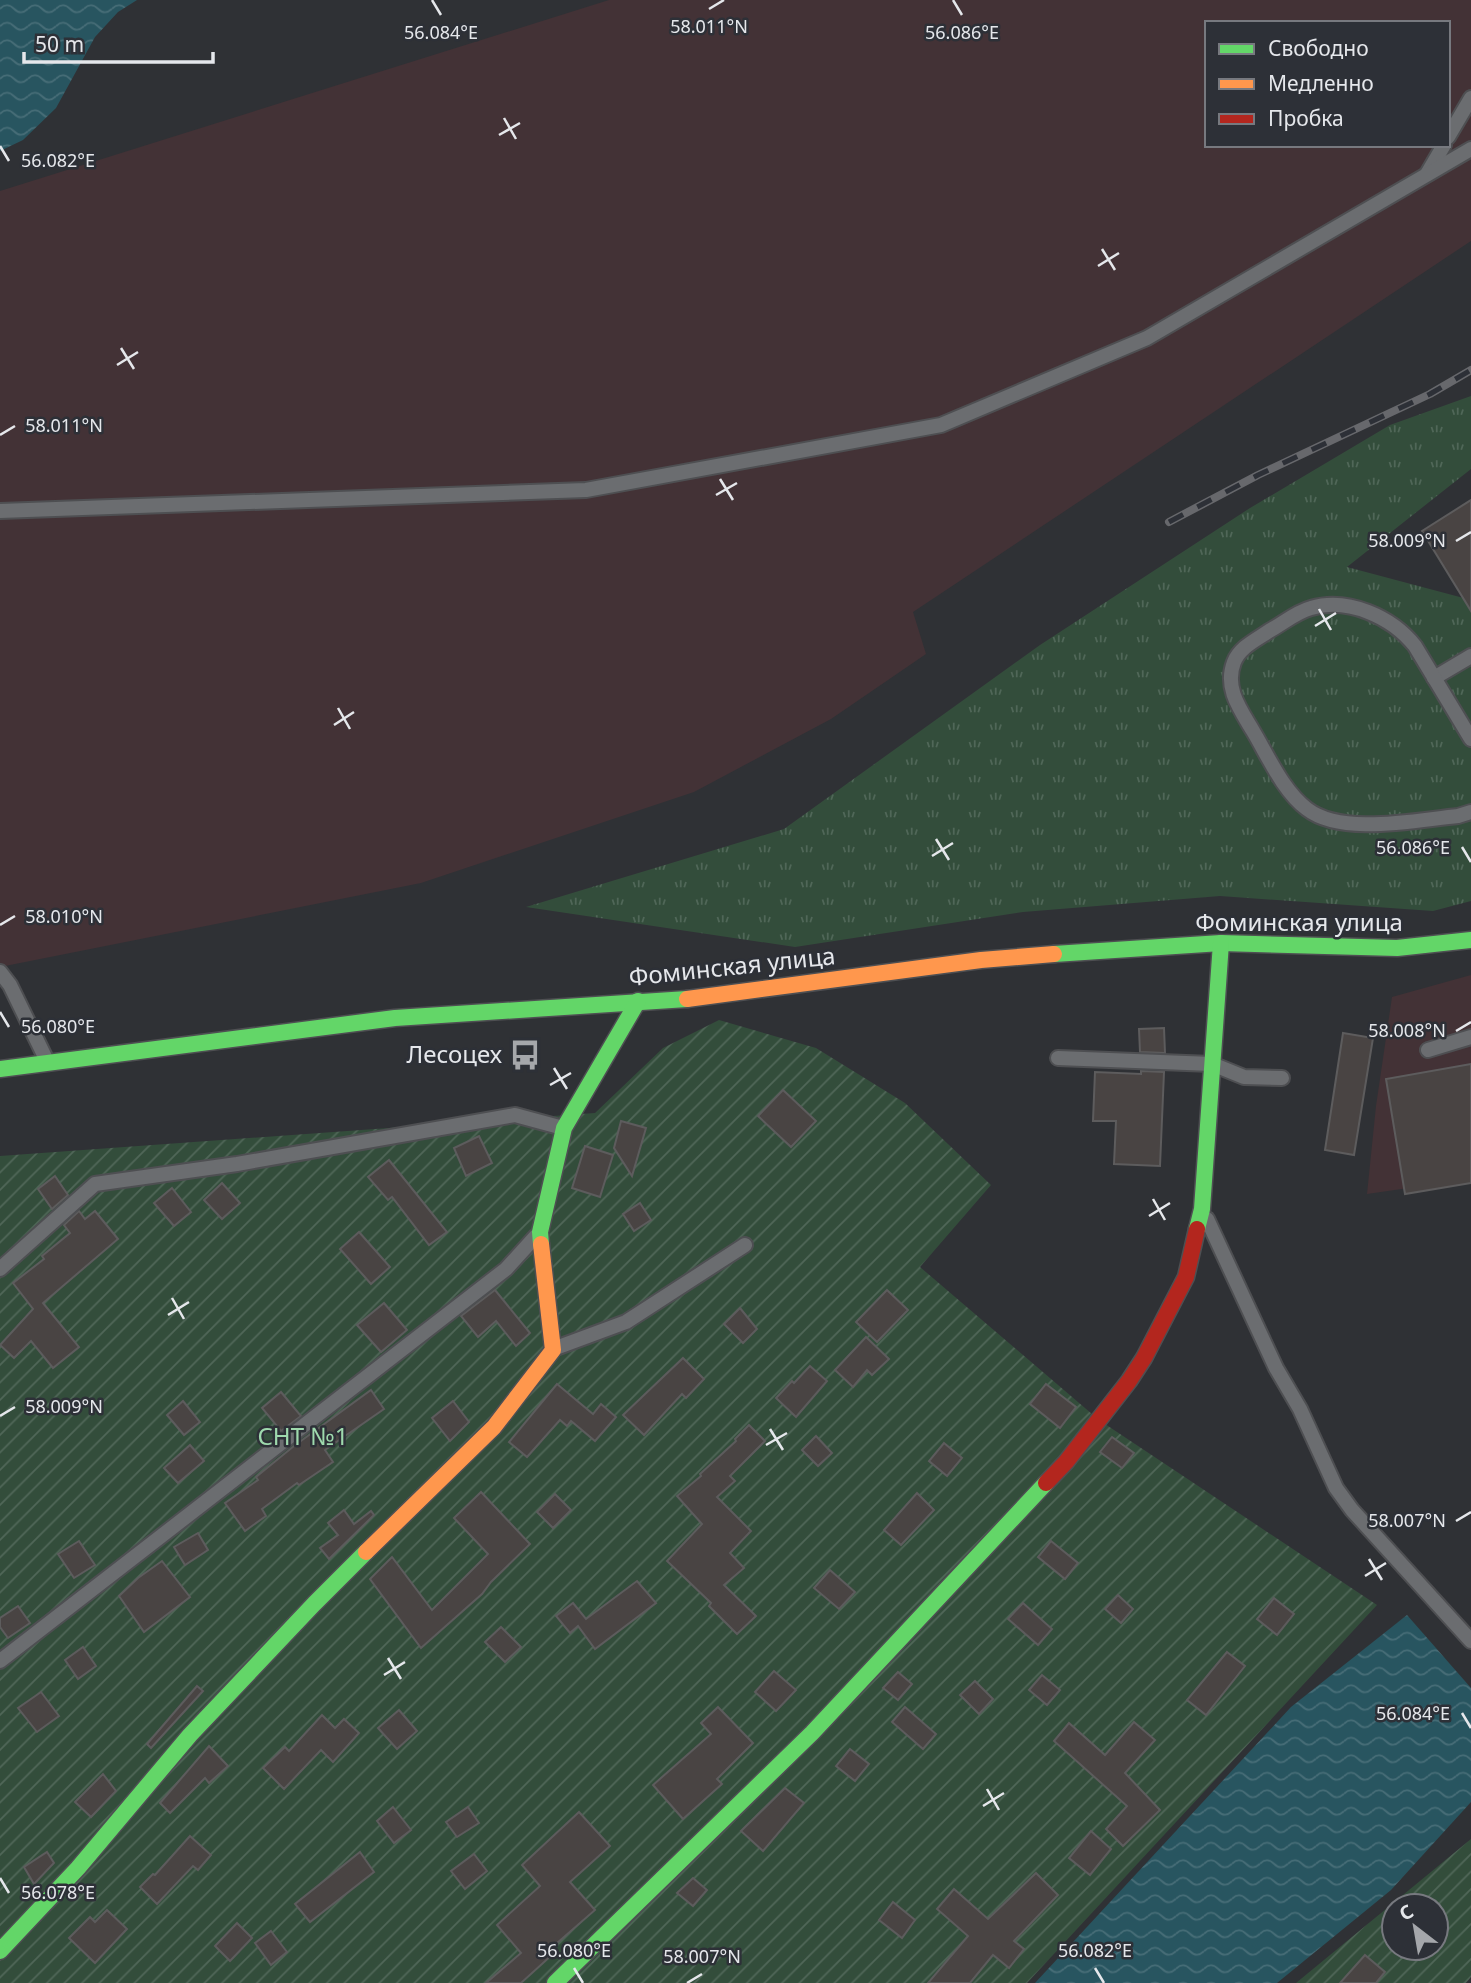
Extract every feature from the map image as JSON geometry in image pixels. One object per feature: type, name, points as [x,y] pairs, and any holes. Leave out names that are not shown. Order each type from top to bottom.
[{"type":"street","name":"Фоминская улица","points":[[0,1069],[395,1018],[699,998],[981,960],[1095,950],[1221,943],[1397,948],[1471,940]]},
{"type":"street","points":[[555,1983],[811,1733],[1083,1443],[1136,1369],[1186,1277],[1202,1209],[1221,943]]},
{"type":"street","points":[[0,1951],[78,1868],[190,1735],[314,1604],[494,1427],[553,1350],[540,1232],[564,1128],[638,1001]]},
{"type":"lane","points":[[1450,135],[1471,98]]},
{"type":"lane","points":[[1427,175],[1443,147]]},
{"type":"lane","points":[[0,511],[586,490],[942,425],[1147,338],[1471,149]]},
{"type":"lane","points":[[1471,739],[1404,632],[1392,622],[1351,607],[1330,605],[1309,608],[1247,645],[1234,661],[1230,681],[1234,699],[1289,789],[1307,809],[1329,821],[1359,825],[1458,816],[1471,812]]},
{"type":"lane","points":[[1434,678],[1471,656]]},
{"type":"lane","points":[[0,972],[10,985],[47,1061]]},
{"type":"lane","points":[[1428,1050],[1471,1037]]},
{"type":"lane","points":[[1058,1058],[1212,1064],[1244,1077],[1282,1078]]},
{"type":"lane","points":[[0,1269],[95,1184],[237,1164],[515,1115],[564,1128]]},
{"type":"lane","points":[[1202,1209],[1276,1368],[1300,1409],[1336,1488],[1352,1510],[1471,1641]]},
{"type":"lane","points":[[0,1661],[506,1269],[540,1232]]},
{"type":"lane","points":[[553,1350],[626,1322],[745,1245]]},
{"type":"shaded area","points":[[609,0],[1471,0],[1471,241],[913,612],[926,654],[831,719],[694,792],[421,883],[0,967],[0,191]]},
{"type":"shaded area","points":[[1471,975],[1471,1179],[1367,1194],[1376,1106],[1392,997]]},
{"type":"green space","points":[[1471,396],[1471,469],[1347,567],[1471,600],[1471,901],[1433,911],[1220,896],[1023,912],[795,947],[526,907],[784,829],[1040,645],[1250,508],[1390,425]]},
{"type":"green space","name":"СНТ №1","points":[[719,1020],[816,1048],[905,1103],[991,1185],[920,1267],[1099,1420],[1377,1605],[1027,1983],[0,1983],[0,1156],[595,1113],[663,1048]]},
{"type":"green space","points":[[1471,1839],[1471,1977],[1466,1983],[1296,1983],[1380,1914],[1380,1962],[1450,1962],[1450,1892],[1407,1892]]},
{"type":"water","points":[[0,0],[137,0],[118,12],[95,37],[56,108],[23,140],[0,151]]},
{"type":"water","points":[[1407,1615],[1471,1688],[1471,1802],[1391,1890],[1380,1892],[1380,1899],[1277,1983],[1035,1983],[1291,1707]]},
{"type":"building","points":[[1471,500],[1471,611],[1422,531]]},
{"type":"building","points":[[1164,1028],[1165,1053],[1140,1052],[1139,1029]]},
{"type":"building","points":[[1343,1033],[1373,1038],[1354,1155],[1325,1150]]},
{"type":"building","points":[[1471,1064],[1471,1183],[1405,1194],[1386,1079]]},
{"type":"building","points":[[1141,1071],[1164,1072],[1160,1166],[1114,1164],[1116,1121],[1093,1121],[1095,1072],[1141,1074]]},
{"type":"building","points":[[783,1090],[816,1121],[791,1147],[758,1116]]},
{"type":"building","points":[[621,1121],[646,1128],[632,1176],[614,1148]]},
{"type":"building","points":[[479,1136],[492,1163],[466,1176],[454,1148]]},
{"type":"building","points":[[585,1146],[613,1155],[600,1197],[572,1188]]},
{"type":"building","points":[[389,1160],[447,1232],[429,1245],[392,1197],[388,1200],[368,1177]]},
{"type":"building","points":[[55,1176],[68,1195],[52,1209],[38,1189]]},
{"type":"building","points":[[222,1183],[240,1203],[222,1219],[204,1200]]},
{"type":"building","points":[[172,1188],[191,1212],[174,1226],[154,1203]]},
{"type":"building","points":[[640,1203],[651,1220],[634,1231],[623,1214]]},
{"type":"building","points":[[79,1211],[85,1219],[95,1211],[118,1239],[43,1303],[79,1347],[53,1368],[31,1341],[14,1358],[0,1345],[33,1309],[13,1283],[44,1259],[42,1256],[70,1233],[64,1225]]},
{"type":"building","points":[[359,1232],[390,1267],[371,1284],[340,1249]]},
{"type":"building","points":[[495,1290],[530,1333],[516,1346],[496,1321],[478,1337],[461,1316]]},
{"type":"building","points":[[887,1290],[908,1310],[877,1342],[856,1322]]},
{"type":"building","points":[[384,1303],[407,1330],[381,1352],[357,1325]]},
{"type":"building","points":[[740,1308],[757,1329],[743,1343],[724,1324]]},
{"type":"building","points":[[866,1337],[889,1359],[872,1375],[867,1370],[853,1387],[835,1370]]},
{"type":"building","points":[[683,1358],[704,1379],[686,1398],[682,1394],[644,1435],[623,1415]]},
{"type":"building","points":[[810,1366],[827,1381],[796,1417],[776,1398]]},
{"type":"building","points":[[557,1384],[593,1414],[601,1404],[616,1417],[595,1441],[571,1421],[567,1426],[560,1420],[527,1457],[509,1442]]},
{"type":"building","points":[[1046,1384],[1076,1407],[1060,1428],[1030,1404]]},
{"type":"building","points":[[371,1390],[384,1409],[325,1450],[333,1462],[299,1485],[297,1483],[262,1509],[266,1516],[245,1531],[225,1503],[258,1480],[256,1477],[294,1446]]},
{"type":"building","points":[[281,1392],[301,1416],[281,1431],[262,1408]]},
{"type":"building","points":[[183,1401],[200,1422],[184,1435],[167,1415]]},
{"type":"building","points":[[453,1401],[469,1422],[450,1441],[432,1418]]},
{"type":"building","points":[[749,1425],[765,1441],[730,1476],[735,1481],[717,1497],[751,1531],[730,1553],[744,1568],[724,1585],[756,1616],[737,1634],[709,1606],[711,1603],[667,1561],[702,1524],[677,1496],[701,1476]]},
{"type":"building","points":[[816,1436],[832,1453],[818,1466],[802,1450]]},
{"type":"building","points":[[1112,1437],[1134,1453],[1122,1468],[1100,1452]]},
{"type":"building","points":[[944,1443],[962,1458],[947,1476],[929,1461]]},
{"type":"building","points":[[190,1445],[204,1461],[178,1483],[164,1468]]},
{"type":"building","points":[[481,1492],[530,1544],[482,1594],[421,1648],[370,1579],[392,1557],[432,1610],[488,1554],[454,1518]]},
{"type":"building","points":[[917,1493],[934,1510],[901,1545],[884,1530]]},
{"type":"building","points":[[555,1494],[571,1510],[553,1528],[537,1512]]},
{"type":"building","points":[[344,1510],[354,1524],[371,1511],[374,1515],[329,1559],[320,1548],[338,1535],[328,1523]]},
{"type":"building","points":[[198,1533],[208,1550],[185,1565],[174,1547]]},
{"type":"building","points":[[79,1541],[95,1565],[74,1578],[58,1554]]},
{"type":"building","points":[[1051,1541],[1078,1563],[1065,1579],[1038,1557]]},
{"type":"building","points":[[162,1561],[190,1597],[144,1632],[119,1596]]},
{"type":"building","points":[[830,1570],[855,1592],[839,1609],[814,1588]]},
{"type":"building","points":[[637,1581],[656,1603],[595,1649],[578,1626],[570,1633],[556,1616],[573,1603],[586,1619]]},
{"type":"building","points":[[1118,1595],[1133,1609],[1121,1623],[1105,1609]]},
{"type":"building","points":[[1274,1598],[1294,1614],[1277,1635],[1257,1619]]},
{"type":"building","points":[[1023,1603],[1052,1629],[1038,1645],[1008,1619]]},
{"type":"building","points":[[18,1606],[30,1623],[8,1638],[0,1627],[0,1618]]},
{"type":"building","points":[[501,1627],[521,1647],[505,1662],[485,1642]]},
{"type":"building","points":[[83,1647],[96,1666],[78,1679],[65,1660]]},
{"type":"building","points":[[1227,1652],[1245,1666],[1206,1715],[1187,1700]]},
{"type":"building","points":[[774,1671],[796,1690],[776,1711],[755,1692]]},
{"type":"building","points":[[898,1672],[912,1684],[898,1700],[883,1688]]},
{"type":"building","points":[[1042,1675],[1060,1690],[1047,1705],[1029,1690]]},
{"type":"building","points":[[975,1681],[993,1699],[979,1714],[960,1695]]},
{"type":"building","points":[[197,1686],[203,1691],[151,1748],[147,1744]]},
{"type":"building","points":[[41,1692],[59,1716],[37,1732],[18,1708]]},
{"type":"building","points":[[718,1707],[753,1743],[717,1779],[722,1784],[683,1819],[653,1785],[711,1734],[701,1723]]},
{"type":"building","points":[[905,1707],[936,1734],[923,1749],[892,1722]]},
{"type":"building","points":[[399,1710],[417,1731],[397,1749],[378,1728]]},
{"type":"building","points":[[322,1715],[335,1728],[344,1719],[359,1733],[333,1762],[321,1750],[284,1789],[263,1768],[285,1747],[289,1751]]},
{"type":"building","points":[[1134,1722],[1155,1740],[1125,1773],[1160,1810],[1123,1846],[1106,1829],[1127,1806],[1054,1741],[1069,1723],[1105,1755]]},
{"type":"building","points":[[209,1746],[228,1766],[209,1783],[205,1778],[170,1813],[160,1803]]},
{"type":"building","points":[[850,1749],[869,1764],[855,1781],[836,1766]]},
{"type":"building","points":[[103,1774],[116,1791],[91,1817],[75,1802]]},
{"type":"building","points":[[785,1788],[804,1803],[763,1851],[741,1831]]},
{"type":"building","points":[[393,1807],[411,1830],[394,1843],[377,1821]]},
{"type":"building","points":[[468,1807],[479,1823],[457,1837],[446,1822]]},
{"type":"building","points":[[579,1812],[610,1846],[570,1882],[595,1910],[549,1950],[553,1954],[521,1983],[486,1983],[521,1953],[497,1925],[540,1886],[522,1865]]},
{"type":"building","points":[[1091,1831],[1111,1849],[1090,1875],[1069,1858]]},
{"type":"building","points":[[190,1836],[211,1855],[198,1870],[193,1866],[157,1904],[140,1887],[155,1875]]},
{"type":"building","points":[[47,1852],[54,1863],[34,1884],[24,1867]]},
{"type":"building","points":[[360,1852],[374,1872],[310,1922],[295,1904]]},
{"type":"building","points":[[474,1854],[487,1871],[465,1889],[451,1871]]},
{"type":"building","points":[[1036,1873],[1058,1895],[1014,1941],[1024,1949],[1009,1968],[993,1955],[970,1983],[928,1983],[968,1936],[937,1909],[954,1889],[988,1919]]},
{"type":"building","points":[[693,1878],[707,1890],[693,1906],[677,1893]]},
{"type":"building","points":[[893,1902],[915,1920],[902,1938],[879,1920]]},
{"type":"building","points":[[107,1910],[127,1929],[95,1963],[69,1938],[90,1917],[95,1922]]},
{"type":"building","points":[[237,1923],[252,1938],[230,1961],[215,1946]]},
{"type":"building","points":[[271,1931],[287,1952],[271,1965],[255,1943]]},
{"type":"building","points":[[1365,1955],[1385,1972],[1376,1983],[1340,1983]]},
{"type":"railway","points":[[1169,522],[1258,475],[1430,394],[1471,370]]},
{"type":"traffic: fast","points":[[1054,954],[1221,943],[1397,948],[1471,940]]},
{"type":"traffic: fast","points":[[1197,1229],[1202,1209],[1221,943]]},
{"type":"traffic: fast","points":[[0,1069],[395,1018],[687,999]]},
{"type":"traffic: fast","points":[[541,1244],[540,1232],[564,1128],[638,1001]]},
{"type":"traffic: fast","points":[[555,1983],[812,1733],[1046,1483]]},
{"type":"traffic: fast","points":[[0,1951],[78,1868],[190,1735],[366,1552]]},
{"type":"traffic: slow","points":[[687,999],[981,960],[1054,954]]},
{"type":"traffic: slow","points":[[366,1552],[494,1427],[553,1350],[541,1244]]},
{"type":"traffic: jam","points":[[1046,1483],[1066,1462],[1144,1358],[1186,1277],[1197,1229]]},
{"type":"place","name":"Лесоцех","points":[[525,1055]]}]
